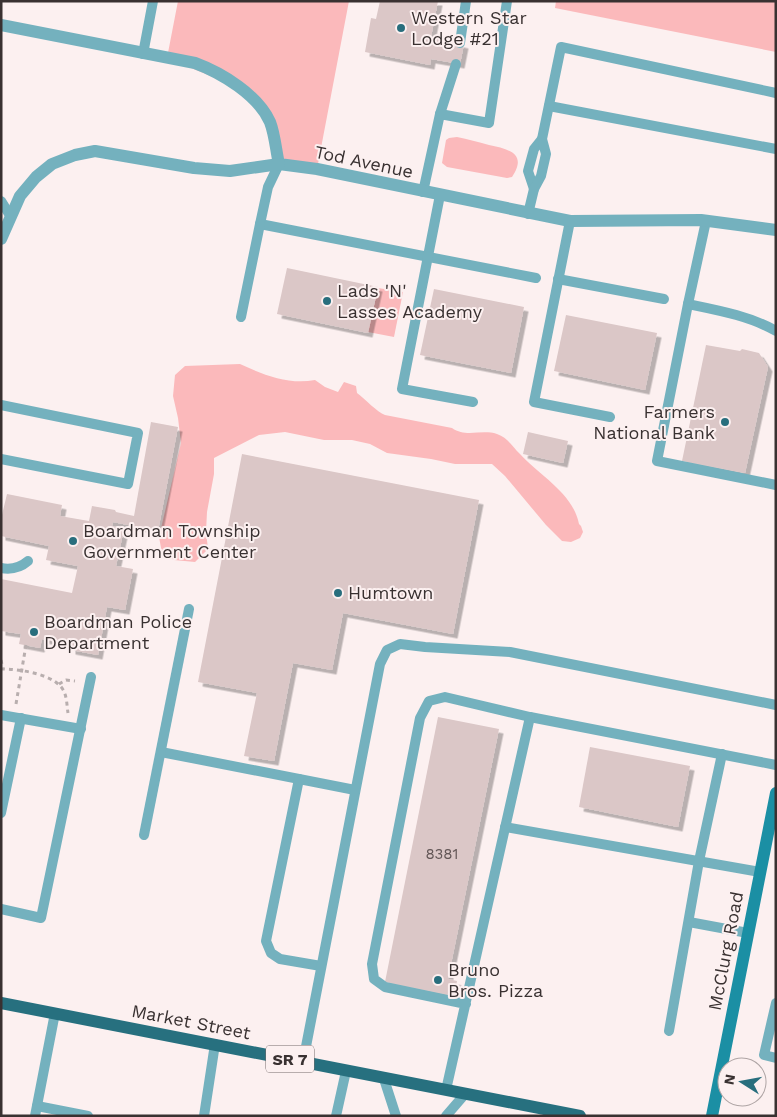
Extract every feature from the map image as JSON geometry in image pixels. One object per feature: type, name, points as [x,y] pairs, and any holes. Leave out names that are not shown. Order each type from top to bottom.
[{"type":"main road","name":"Market Street","points":[[1,1003],[580,1116]]},
{"type":"street","points":[[1,25],[195,63],[215,71],[242,89],[262,109],[270,123],[279,164]]},
{"type":"street","name":"Tod Avenue","points":[[1,239],[20,196],[36,177],[52,164],[95,150],[194,168],[230,171],[279,164],[317,169],[440,196],[570,221],[706,220],[776,230]]},
{"type":"street","name":"McClurg Road","points":[[712,1116],[776,793]]},
{"type":"lane","points":[[143,54],[153,1]]},
{"type":"lane","points":[[460,43],[466,1]]},
{"type":"lane","points":[[440,114],[489,123],[507,1]]},
{"type":"lane","points":[[528,214],[534,189],[528,171],[534,149],[542,139],[561,47],[776,92]]},
{"type":"lane","points":[[423,192],[440,114],[456,64]]},
{"type":"lane","points":[[549,106],[776,149]]},
{"type":"lane","points":[[241,317],[268,187],[279,164]]},
{"type":"lane","points":[[440,196],[402,389],[474,402]]},
{"type":"lane","points":[[1,201],[11,217]]},
{"type":"lane","points":[[706,220],[657,461],[776,485]]},
{"type":"lane","points":[[570,221],[534,402],[610,417]]},
{"type":"lane","points":[[260,224],[536,278]]},
{"type":"lane","points":[[558,279],[664,299]]},
{"type":"lane","points":[[688,304],[711,308],[764,324],[776,331]]},
{"type":"lane","points":[[1,405],[138,433],[128,484],[1,459]]},
{"type":"lane","points":[[1,568],[8,570],[20,568],[28,561]]},
{"type":"lane","points":[[144,835],[189,609]]},
{"type":"lane","points":[[303,1062],[380,664],[387,650],[400,644],[510,652],[776,705]]},
{"type":"lane","points":[[1,909],[41,918],[76,728],[91,677]]},
{"type":"lane","points":[[466,1004],[385,987],[374,979],[372,964],[420,718],[429,701],[445,697],[530,716],[776,765]]},
{"type":"lane","points":[[1,715],[76,728]]},
{"type":"lane","points":[[446,1090],[530,716]]},
{"type":"lane","points":[[1,813],[17,718]]},
{"type":"lane","points":[[161,752],[355,790]]},
{"type":"lane","points":[[669,1031],[699,861],[722,754]]},
{"type":"lane","points":[[299,779],[266,941],[270,953],[280,959],[321,966]]},
{"type":"lane","points":[[506,827],[760,872]]},
{"type":"lane","points":[[689,922],[748,933]]},
{"type":"lane","points":[[776,1003],[764,1055],[776,1058]]},
{"type":"lane","points":[[55,1013],[36,1111],[88,1116]]},
{"type":"lane","points":[[204,1116],[215,1044]]},
{"type":"lane","points":[[336,1116],[346,1071]]},
{"type":"lane","points":[[384,1079],[396,1116]]},
{"type":"lane","points":[[446,1116],[465,1094]]},
{"type":"path","points":[[17,718],[26,646]]},
{"type":"path","points":[[1,660],[2,669],[48,677],[59,684],[65,692],[67,712],[76,728]]},
{"type":"shaded area","points":[[178,1],[349,1],[317,169],[279,164],[270,123],[242,89],[167,58]]},
{"type":"shaded area","points":[[556,1],[776,1],[776,52],[555,8]]},
{"type":"shaded area","points":[[457,137],[503,148],[514,154],[518,162],[512,177],[507,178],[447,167],[442,163],[446,140]]},
{"type":"shaded area","points":[[378,288],[403,292],[394,337],[368,332]]},
{"type":"shaded area","points":[[240,364],[258,372],[286,380],[315,380],[325,387],[338,392],[344,382],[356,386],[357,393],[385,415],[468,433],[485,432],[501,436],[554,485],[570,503],[583,532],[580,538],[571,542],[562,541],[505,476],[492,464],[455,464],[387,453],[370,444],[352,440],[324,440],[285,432],[259,435],[214,458],[214,474],[207,512],[206,532],[208,549],[195,562],[174,560],[162,553],[159,537],[181,443],[173,396],[175,375],[185,366]]},
{"type":"building","name":"Western Star Lodge #21","points":[[380,1],[438,1],[431,37],[464,44],[460,64],[431,59],[430,65],[365,52],[371,18],[376,19]]},
{"type":"building","name":"Lads 'N' Lasses Academy","points":[[287,268],[378,287],[368,333],[277,314]]},
{"type":"building","points":[[434,289],[524,307],[511,373],[420,355]]},
{"type":"building","points":[[566,315],[657,333],[645,390],[554,371]]},
{"type":"building","points":[[706,345],[759,353],[768,367],[745,473],[682,461]]},
{"type":"building","name":"Boardman Township Government Center","points":[[151,422],[178,427],[158,531],[113,522],[112,526],[124,529],[116,566],[133,569],[125,610],[107,607],[98,655],[71,650],[71,644],[42,639],[40,648],[19,644],[21,634],[1,631],[1,579],[72,593],[78,566],[46,560],[49,546],[1,536],[1,519],[7,494],[62,505],[60,516],[89,521],[92,506],[134,516]]},
{"type":"building","points":[[528,432],[568,441],[563,463],[523,454]]},
{"type":"building","name":"Humtown","points":[[242,454],[479,500],[453,634],[343,613],[332,670],[293,663],[274,761],[244,756],[257,693],[198,682]]},
{"type":"building","points":[[438,717],[499,729],[448,979],[457,981],[454,996],[385,982]]},
{"type":"building","points":[[590,747],[690,766],[678,827],[579,807]]},
{"type":"place","name":"Western Star Lodge #21","points":[[401,28]]},
{"type":"place","name":"Lads 'N' Lasses Academy","points":[[327,301]]},
{"type":"place","name":"Farmers National Bank","points":[[725,422]]},
{"type":"place","name":"Boardman Township Government Center","points":[[73,541]]},
{"type":"place","name":"Humtown","points":[[338,593]]},
{"type":"place","name":"Boardman Police Department","points":[[34,632]]},
{"type":"place","name":"Bruno Bros. Pizza","points":[[438,980]]}]
